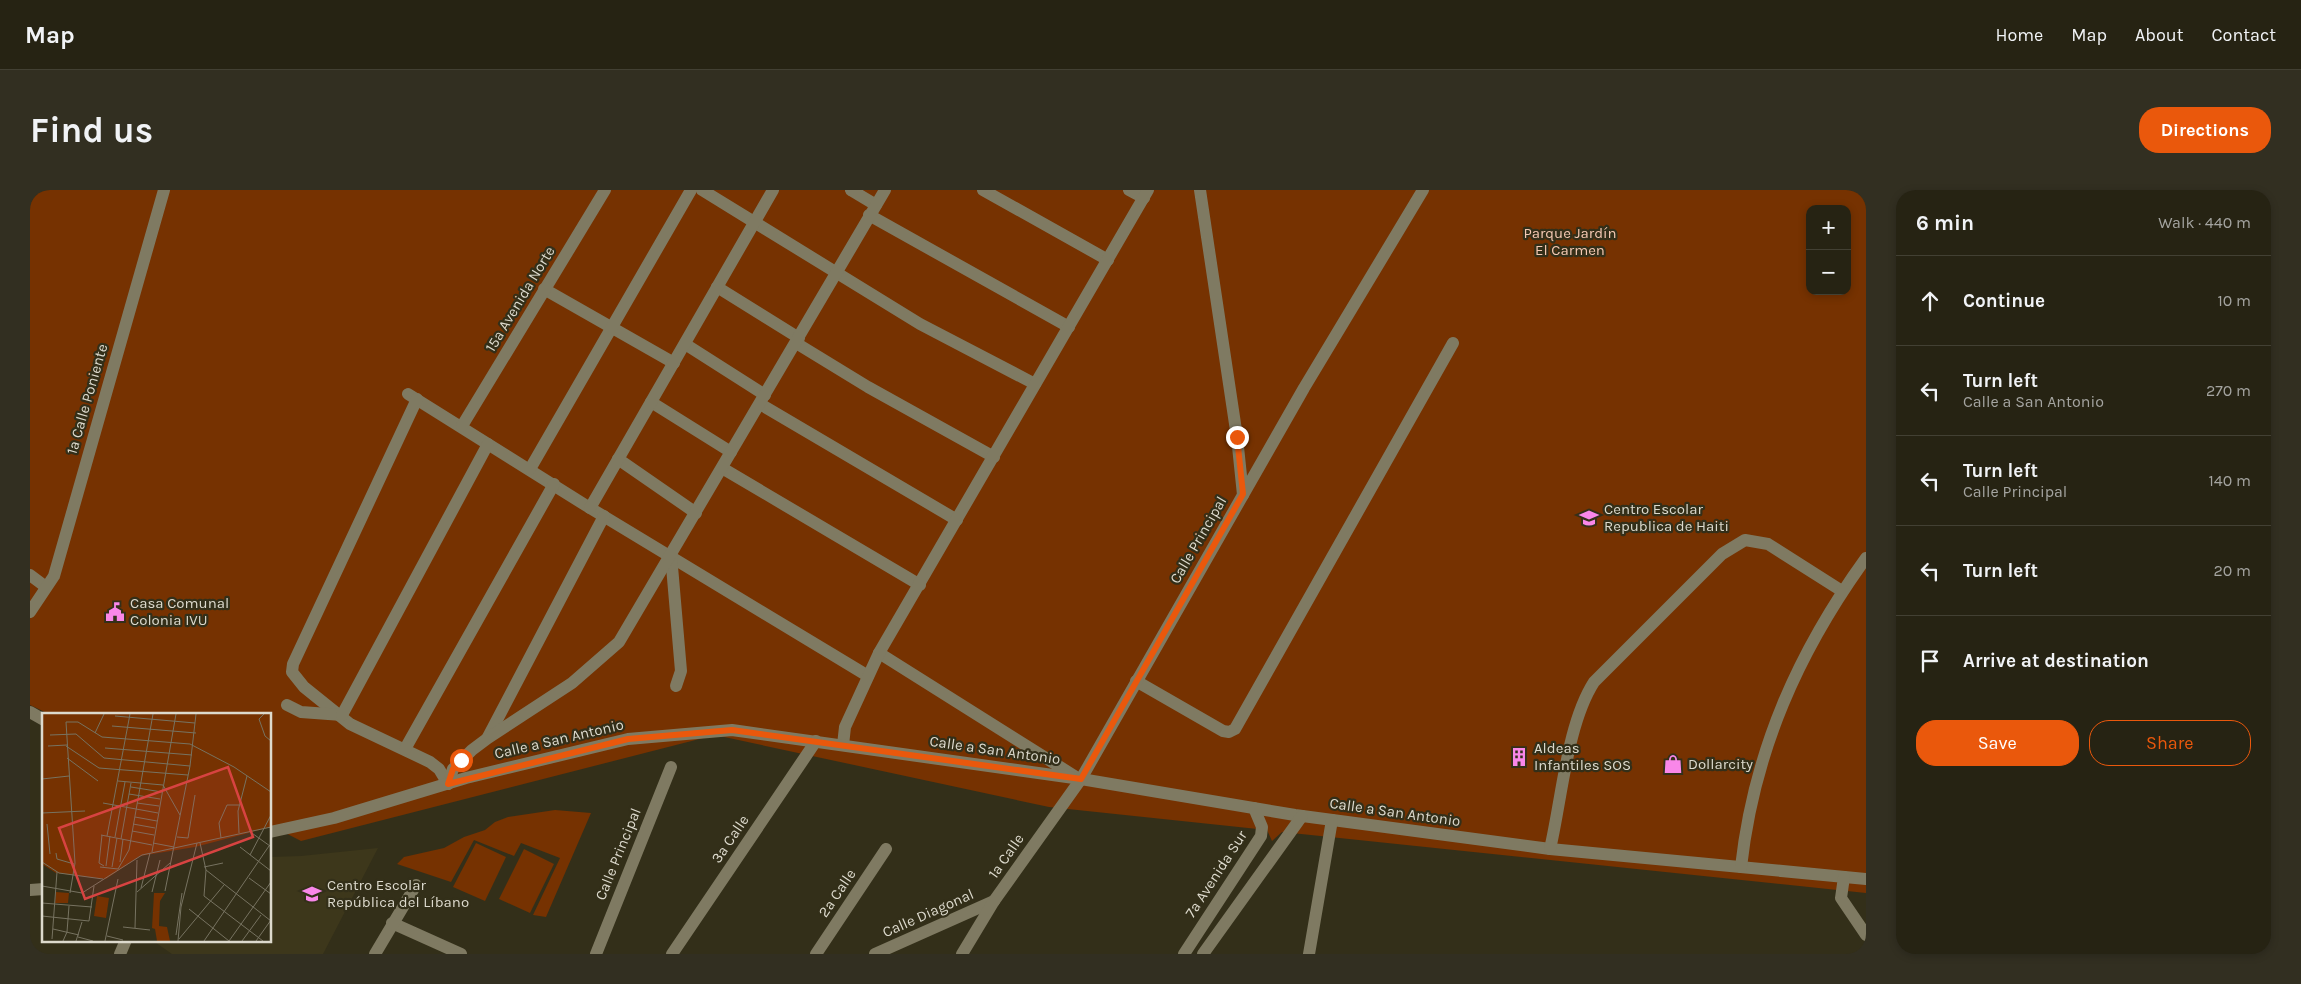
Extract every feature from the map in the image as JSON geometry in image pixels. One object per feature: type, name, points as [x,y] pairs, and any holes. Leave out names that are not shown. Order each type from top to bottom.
[{"type":"street","name":"1a Calle Poniente","points":[[30,612],[54,576],[164,190]]},
{"type":"street","name":"15a Avenida Norte","points":[[462,426],[605,190]]},
{"type":"street","points":[[530,469],[691,190]]},
{"type":"street","points":[[702,190],[920,324],[1035,384]]},
{"type":"street","points":[[590,508],[773,190]]},
{"type":"street","points":[[851,190],[873,210],[1069,327]]},
{"type":"street","points":[[448,784],[457,765],[488,738],[572,682],[612,650],[619,642],[835,272],[885,190]]},
{"type":"street","points":[[983,190],[1108,260]]},
{"type":"street","points":[[843,745],[845,727],[879,653],[1146,194],[1129,190]]},
{"type":"street","points":[[1200,190],[1237,437],[1243,494]]},
{"type":"street","name":"Calle Principal","points":[[1081,779],[1243,494],[1423,190]]},
{"type":"street","points":[[717,287],[868,386],[994,457]]},
{"type":"street","points":[[544,289],[674,363]]},
{"type":"street","points":[[1136,681],[1223,731],[1229,732],[1235,729],[1453,343]]},
{"type":"street","points":[[685,344],[762,400],[957,520]]},
{"type":"street","points":[[448,784],[439,769],[405,749],[350,724],[304,686],[292,672],[413,397],[590,508],[868,676]]},
{"type":"street","points":[[651,402],[731,452]]},
{"type":"street","points":[[342,716],[488,444]]},
{"type":"street","points":[[618,459],[696,513]]},
{"type":"street","points":[[722,468],[920,584]]},
{"type":"street","points":[[405,749],[554,484]]},
{"type":"street","points":[[488,738],[604,516]]},
{"type":"street","points":[[1550,849],[1576,723],[1584,699],[1594,682],[1722,554],[1745,540],[1768,544],[1797,560],[1842,591]]},
{"type":"street","points":[[670,555],[681,671],[676,686]]},
{"type":"street","points":[[1741,867],[1752,793],[1767,742],[1782,703],[1842,591],[1866,558]]},
{"type":"street","points":[[30,575],[46,588]]},
{"type":"street","points":[[879,653],[1081,779]]},
{"type":"street","points":[[287,705],[301,712],[342,716]]},
{"type":"street","points":[[30,712],[42,719]]},
{"type":"street","name":"Calle a San Antonio","points":[[272,830],[334,818],[448,784],[618,741],[647,736],[732,730],[1081,779],[1302,816],[1550,849],[1866,879]]},
{"type":"street","name":"3a Calle","points":[[672,954],[816,741]]},
{"type":"street","name":"Calle Principal","points":[[596,954],[671,766]]},
{"type":"street","name":"1a Calle","points":[[962,954],[994,902],[1081,779]]},
{"type":"street","name":"7a Avenida Sur","points":[[1184,954],[1261,836],[1262,827],[1254,808]]},
{"type":"street","points":[[1203,954],[1302,816]]},
{"type":"street","points":[[1309,954],[1332,820]]},
{"type":"street","name":"2a Calle","points":[[816,954],[886,849]]},
{"type":"street","points":[[1844,877],[1840,898],[1866,935]]},
{"type":"street","points":[[375,954],[416,885]]},
{"type":"street","name":"Calle Diagonal","points":[[875,954],[994,902]]},
{"type":"street","points":[[392,923],[461,954]]},
{"type":"street","points":[[120,954],[125,942]]},
{"type":"shaded area","name":"Centro Escolar República del Líbano","points":[[378,848],[323,954],[172,954],[155,942],[271,942],[271,857],[301,856]]},
{"type":"green space","name":"Parque Jardín El Carmen","points":[[30,190],[1866,190],[1866,893],[1282,832],[1272,841],[1267,830],[1049,807],[715,735],[301,841],[271,826],[271,713],[47,713],[30,705]]},
{"type":"green space","points":[[555,810],[591,813],[546,917],[533,915],[560,858],[521,843],[514,856],[474,840],[451,882],[397,864],[404,857],[444,848],[464,837],[485,830],[495,822],[508,817]]},
{"type":"green space","points":[[476,843],[506,857],[485,901],[453,887]]},
{"type":"green space","points":[[524,849],[554,864],[530,913],[499,899]]},
{"type":"place","name":"Centro Escolar Republica de Haiti","points":[[1589,518]]},
{"type":"place","name":"Casa Comunal Colonia IVU","points":[[115,612]]},
{"type":"place","name":"Aldeas Infantiles SOS","points":[[1519,757]]},
{"type":"place","name":"Dollarcity","points":[[1673,764]]},
{"type":"place","name":"Centro Escolar República del Líbano","points":[[312,894]]},
{"type":"route","points":[[461,760],[453,769],[448,784],[628,739],[685,732],[732,730],[1081,779],[1243,494],[1237,437]]}]
